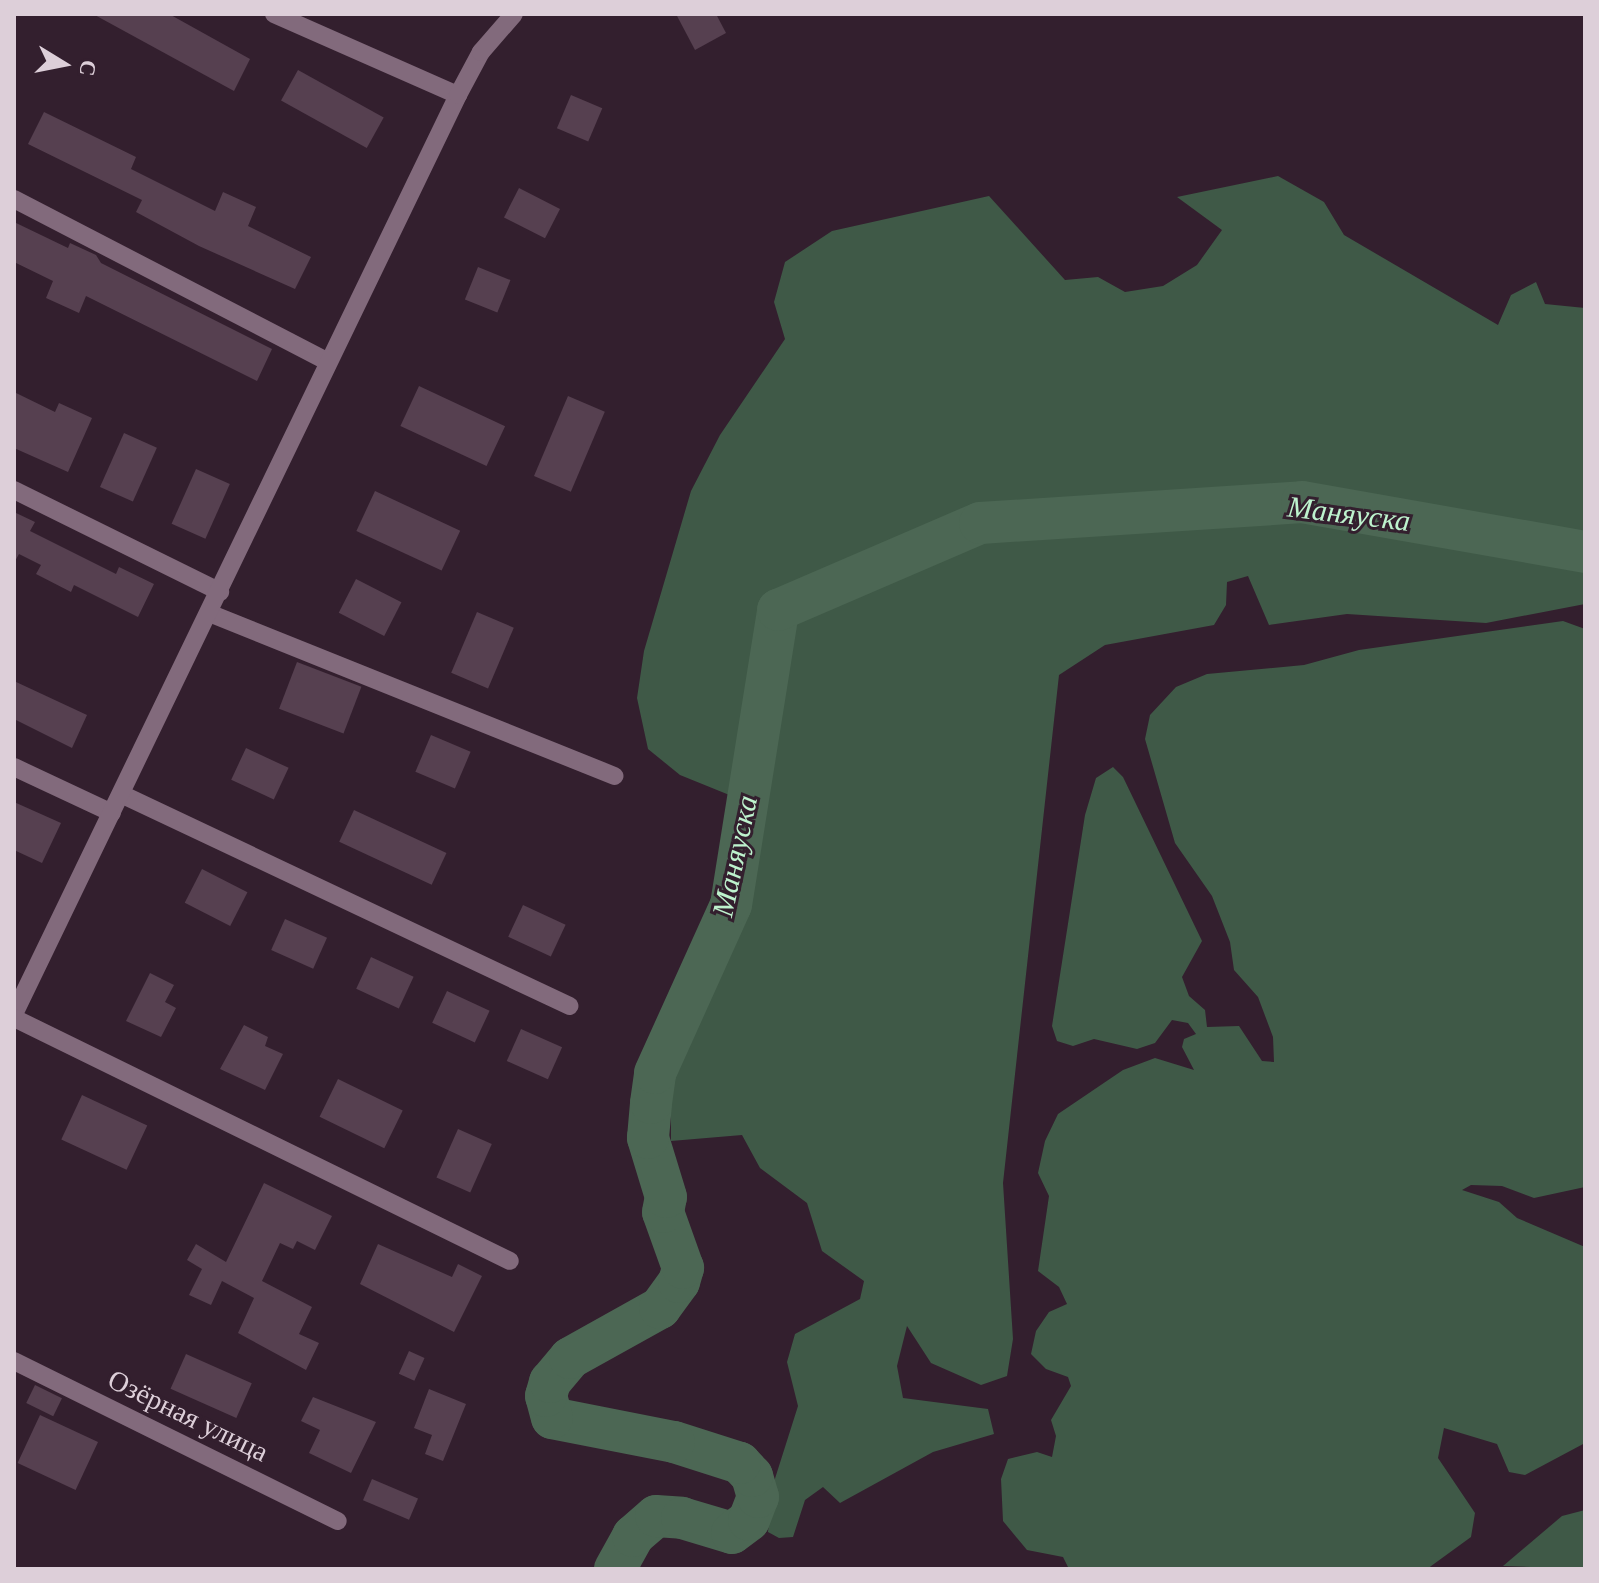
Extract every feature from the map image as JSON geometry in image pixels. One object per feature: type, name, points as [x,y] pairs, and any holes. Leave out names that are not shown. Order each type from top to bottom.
[{"type":"street","points":[[274,14],[458,95]]},
{"type":"street","points":[[510,1261],[14,1016],[220,592],[326,361],[458,95],[481,52],[514,14]]},
{"type":"street","points":[[14,199],[326,361]]},
{"type":"street","points":[[14,490],[220,592]]},
{"type":"street","points":[[209,613],[614,776]]},
{"type":"street","points":[[14,767],[112,813]]},
{"type":"street","points":[[121,794],[569,1006]]},
{"type":"street","name":"Озёрная улица","points":[[14,1361],[338,1521]]},
{"type":"green space","points":[[1278,176],[1324,202],[1344,235],[1498,325],[1511,295],[1536,282],[1545,304],[1585,308],[1585,604],[1486,623],[1347,614],[1269,625],[1248,576],[1227,582],[1226,605],[1214,625],[1105,645],[1059,675],[1003,1183],[1013,1339],[1007,1376],[981,1385],[931,1363],[907,1326],[897,1366],[903,1398],[988,1409],[994,1434],[933,1452],[840,1503],[823,1487],[805,1500],[793,1537],[779,1538],[768,1532],[772,1488],[798,1406],[787,1362],[795,1334],[860,1299],[864,1281],[822,1251],[807,1203],[760,1168],[742,1135],[671,1141],[671,1076],[736,914],[754,805],[680,775],[648,749],[637,698],[644,651],[691,491],[720,435],[785,339],[774,302],[785,262],[832,231],[989,196],[1065,280],[1098,277],[1125,292],[1163,286],[1197,265],[1222,230],[1177,197]]},
{"type":"green space","points":[[1563,621],[1585,629],[1585,1187],[1534,1198],[1502,1186],[1471,1185],[1462,1190],[1499,1202],[1517,1218],[1585,1247],[1585,1443],[1525,1475],[1509,1472],[1497,1444],[1444,1428],[1438,1458],[1475,1513],[1471,1537],[1427,1569],[1069,1569],[1063,1557],[1027,1550],[1003,1521],[1001,1479],[1008,1459],[1037,1452],[1052,1457],[1056,1436],[1051,1420],[1071,1386],[1068,1377],[1046,1369],[1031,1354],[1036,1331],[1049,1312],[1067,1304],[1059,1287],[1038,1271],[1049,1196],[1038,1173],[1045,1141],[1058,1114],[1123,1070],[1155,1058],[1194,1070],[1182,1047],[1184,1039],[1196,1034],[1188,1023],[1172,1020],[1155,1043],[1137,1049],[1094,1039],[1073,1046],[1057,1041],[1052,1026],[1085,815],[1096,778],[1113,767],[1123,777],[1202,941],[1182,977],[1189,996],[1205,1010],[1207,1027],[1239,1026],[1262,1061],[1274,1062],[1273,1037],[1258,997],[1234,970],[1230,942],[1212,896],[1175,843],[1145,739],[1150,715],[1176,687],[1207,674],[1304,665],[1359,650]]},
{"type":"green space","points":[[1585,1510],[1585,1569],[1503,1566],[1562,1516]]},
{"type":"building","points":[[93,14],[169,14],[250,59],[234,91]]},
{"type":"building","points":[[676,14],[716,14],[726,33],[695,50]]},
{"type":"building","points":[[298,70],[384,118],[367,148],[281,101]]},
{"type":"building","points":[[571,95],[602,108],[588,141],[557,128]]},
{"type":"building","points":[[44,112],[136,157],[131,169],[215,211],[223,192],[256,207],[248,226],[311,257],[295,289],[199,246],[136,212],[142,200],[28,144]]},
{"type":"building","points":[[519,188],[560,209],[545,238],[504,217]]},
{"type":"building","points":[[14,222],[68,248],[70,243],[96,255],[101,263],[272,349],[257,381],[86,296],[79,313],[46,298],[53,281],[14,262]]},
{"type":"building","points":[[478,267],[510,280],[497,313],[465,299]]},
{"type":"building","points":[[419,386],[505,426],[487,466],[400,426]]},
{"type":"building","points":[[14,392],[55,412],[59,403],[92,418],[68,472],[14,448]]},
{"type":"building","points":[[568,396],[605,412],[571,492],[534,476]]},
{"type":"building","points":[[124,433],[157,448],[133,502],[100,487]]},
{"type":"building","points":[[196,469],[230,484],[205,539],[172,524]]},
{"type":"building","points":[[375,491],[460,531],[442,571],[356,531]]},
{"type":"building","points":[[14,512],[35,522],[30,531],[116,574],[119,567],[154,584],[138,617],[74,585],[71,592],[36,574],[41,565],[19,554],[14,563]]},
{"type":"building","points":[[356,579],[401,602],[384,636],[339,613]]},
{"type":"building","points":[[477,612],[514,628],[488,688],[451,673]]},
{"type":"building","points":[[297,662],[361,687],[343,733],[279,709]]},
{"type":"building","points":[[14,681],[87,715],[72,748],[14,719]]},
{"type":"building","points":[[431,735],[471,752],[455,789],[415,772]]},
{"type":"building","points":[[246,748],[289,768],[274,800],[231,780]]},
{"type":"building","points":[[14,802],[61,823],[42,863],[14,850]]},
{"type":"building","points":[[354,810],[446,853],[432,885],[339,842]]},
{"type":"building","points":[[202,869],[247,892],[230,926],[185,903]]},
{"type":"building","points":[[523,905],[566,925],[551,957],[508,937]]},
{"type":"building","points":[[285,919],[327,938],[313,969],[271,950]]},
{"type":"building","points":[[371,957],[414,977],[399,1009],[356,989]]},
{"type":"building","points":[[150,973],[174,985],[165,1002],[176,1008],[161,1037],[126,1021]]},
{"type":"building","points":[[447,991],[490,1011],[475,1043],[432,1023]]},
{"type":"building","points":[[244,1025],[268,1037],[265,1046],[283,1054],[265,1090],[220,1069]]},
{"type":"building","points":[[521,1029],[562,1047],[548,1079],[507,1061]]},
{"type":"building","points":[[338,1079],[403,1111],[384,1148],[320,1117]]},
{"type":"building","points":[[82,1095],[147,1125],[127,1170],[61,1139]]},
{"type":"building","points":[[458,1129],[492,1144],[470,1192],[436,1177]]},
{"type":"building","points":[[264,1183],[332,1216],[315,1250],[297,1241],[293,1249],[280,1243],[262,1281],[312,1307],[299,1334],[319,1343],[306,1370],[238,1333],[254,1298],[222,1281],[211,1305],[189,1295],[202,1269],[187,1260],[196,1244],[226,1262]]},
{"type":"building","points":[[378,1244],[452,1277],[458,1264],[482,1276],[454,1332],[360,1284]]},
{"type":"building","points":[[409,1351],[425,1358],[414,1381],[399,1374]]},
{"type":"building","points":[[186,1354],[252,1383],[236,1418],[171,1389]]},
{"type":"building","points":[[35,1385],[62,1398],[53,1416],[26,1403]]},
{"type":"building","points":[[429,1389],[466,1404],[443,1461],[425,1454],[432,1435],[414,1428]]},
{"type":"building","points":[[313,1397],[376,1422],[351,1473],[309,1453],[320,1430],[301,1421]]},
{"type":"building","points":[[40,1415],[98,1442],[76,1490],[18,1463]]},
{"type":"building","points":[[372,1479],[418,1499],[409,1520],[363,1500]]},
{"type":"waterway","name":"Маняуска","points":[[615,1569],[633,1536],[656,1516],[682,1518],[732,1533],[749,1520],[758,1497],[752,1476],[740,1463],[674,1442],[552,1418],[546,1396],[550,1382],[570,1358],[660,1308],[679,1282],[683,1268],[663,1212],[666,1197],[648,1138],[655,1073],[731,905],[778,610],[980,523],[1302,502],[1585,552]]}]
